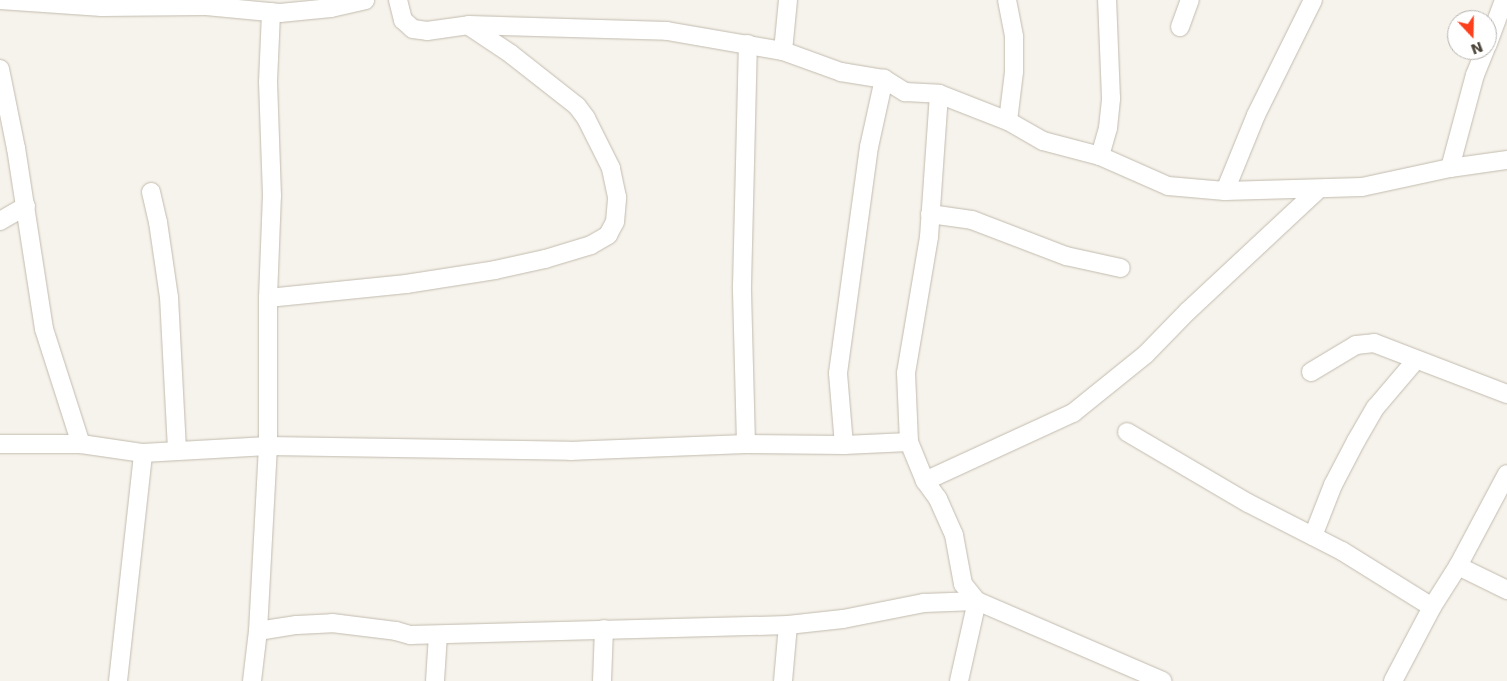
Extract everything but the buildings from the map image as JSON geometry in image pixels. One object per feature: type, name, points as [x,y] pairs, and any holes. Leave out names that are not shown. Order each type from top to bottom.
[{"type":"street","points":[[0,0],[102,7],[206,3],[271,12],[331,8],[365,0]]},
{"type":"street","points":[[398,0],[402,20],[413,29],[427,31],[469,25],[667,31],[783,51],[841,72],[884,80],[905,92],[939,94],[1008,121],[1043,141],[1100,156],[1168,186],[1225,190],[1362,187],[1450,168],[1507,160]]},
{"type":"street","points":[[783,51],[788,0]]},
{"type":"street","points":[[1007,0],[1014,37],[1014,72],[1008,121]]},
{"type":"street","points":[[1100,156],[1108,128],[1111,98],[1107,0]]},
{"type":"street","points":[[1180,27],[1190,0]]},
{"type":"street","points":[[1225,190],[1256,115],[1313,0]]},
{"type":"street","points":[[1497,19],[1504,0]]},
{"type":"street","points":[[252,681],[258,631],[268,446],[268,298],[272,196],[268,82],[271,12]]},
{"type":"street","points":[[268,298],[406,284],[494,270],[546,259],[591,245],[608,235],[615,222],[617,197],[610,168],[586,118],[577,106],[511,54],[469,25]]},
{"type":"street","points":[[746,444],[742,286],[748,44]]},
{"type":"street","points":[[1450,168],[1475,75],[1481,60]]},
{"type":"street","points":[[0,69],[26,206],[44,329],[81,444]]},
{"type":"street","points":[[844,445],[838,373],[869,147],[884,80]]},
{"type":"street","points":[[939,94],[924,273],[906,373],[909,442],[925,481],[938,499],[954,535],[963,584],[977,600],[1163,681]]},
{"type":"street","points":[[925,481],[1073,413],[1151,350],[1188,311],[1319,189]]},
{"type":"street","points":[[152,192],[169,297],[177,450]]},
{"type":"street","points":[[0,221],[26,206]]},
{"type":"street","points":[[930,214],[972,220],[1066,256],[1121,268]]},
{"type":"street","points":[[1311,372],[1356,346],[1374,343],[1507,394]]},
{"type":"street","points":[[1313,536],[1333,485],[1366,424],[1376,407],[1416,360]]},
{"type":"street","points":[[1127,432],[1248,503],[1342,551],[1432,607]]},
{"type":"street","points":[[0,444],[81,444],[143,453],[268,446],[570,451],[746,444],[844,445],[909,442]]},
{"type":"street","points":[[118,681],[143,453]]},
{"type":"street","points":[[1393,681],[1432,607],[1458,566],[1507,474]]},
{"type":"street","points":[[1458,566],[1507,590]]},
{"type":"street","points":[[258,631],[297,625],[332,623],[396,631],[410,635],[788,624],[843,619],[924,602],[977,600]]},
{"type":"street","points":[[959,681],[977,600]]},
{"type":"street","points":[[783,681],[788,624]]},
{"type":"street","points":[[602,681],[604,628]]},
{"type":"street","points":[[435,681],[438,634]]}]
